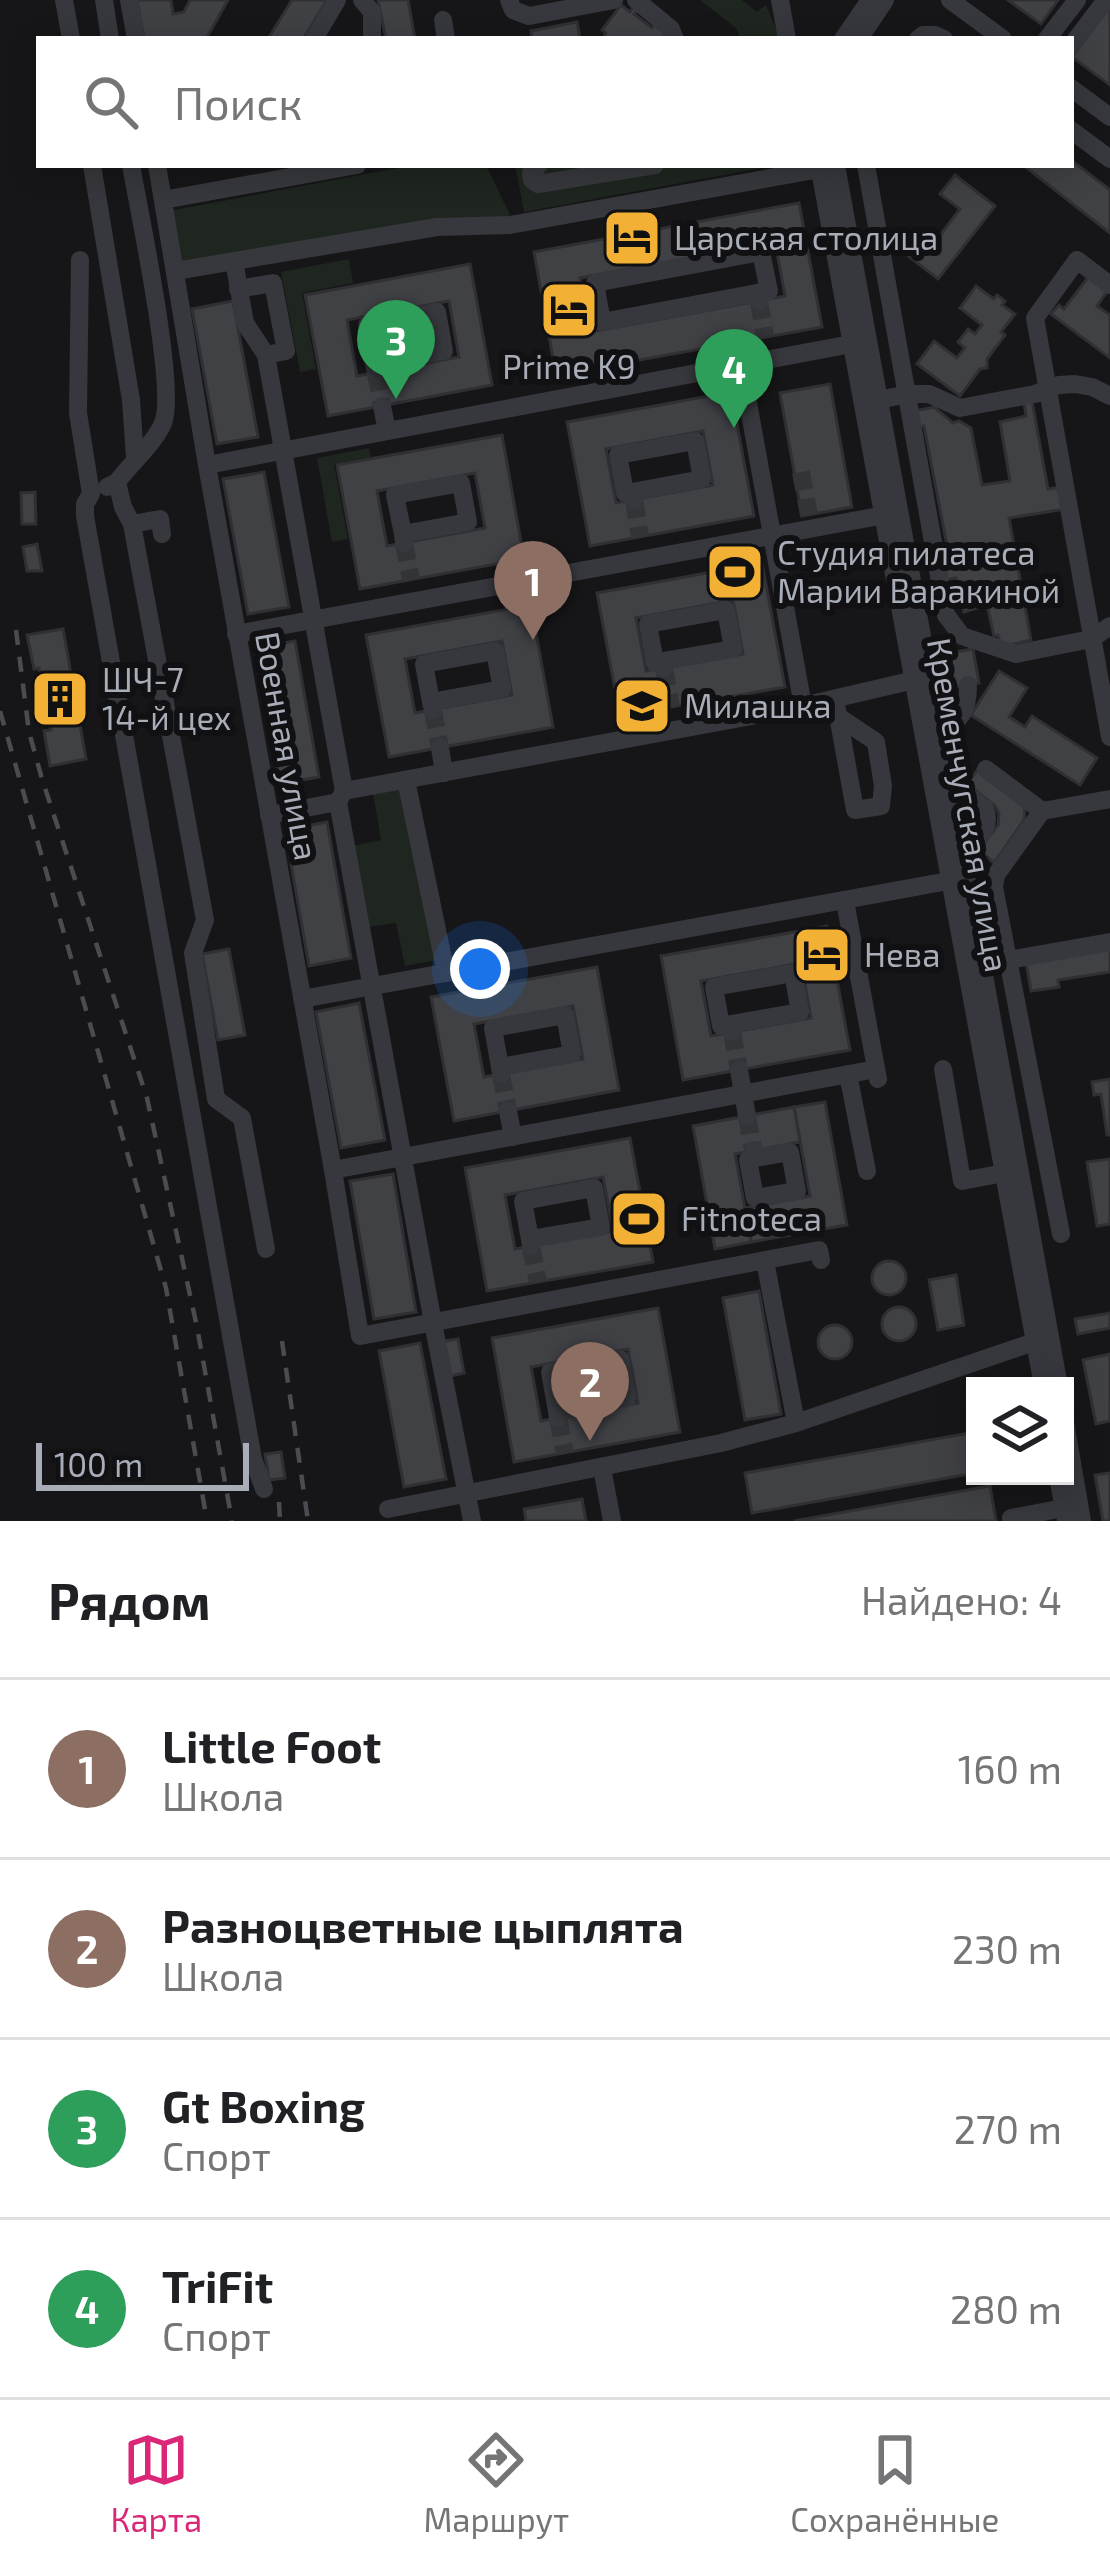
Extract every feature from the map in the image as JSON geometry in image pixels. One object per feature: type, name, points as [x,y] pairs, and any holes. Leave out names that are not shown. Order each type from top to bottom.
[{"type":"street","points":[[64,0],[70,36]]},
{"type":"street","points":[[104,0],[110,36]]},
{"type":"street","points":[[129,0],[135,36]]},
{"type":"street","points":[[316,36],[337,0]]},
{"type":"street","points":[[362,0],[371,12],[372,36]]},
{"type":"street","points":[[509,0],[513,10],[529,16],[614,0]]},
{"type":"street","points":[[636,0],[674,36]]},
{"type":"street","points":[[780,0],[786,36]]},
{"type":"street","points":[[845,36],[869,0]]},
{"type":"street","points":[[861,36],[885,0]]},
{"type":"street","points":[[950,0],[977,8],[1001,36]]},
{"type":"street","points":[[1049,36],[1076,0]]},
{"type":"street","points":[[1074,42],[1106,0]]},
{"type":"street","points":[[1074,90],[1109,115]]},
{"type":"street","points":[[1074,132],[1110,159]]},
{"type":"street","name":"Военная улица","points":[[158,168],[360,1336],[433,1323]]},
{"type":"street","points":[[226,168],[230,188]]},
{"type":"street","points":[[163,200],[319,168]]},
{"type":"street","points":[[536,168],[531,173],[538,184],[637,168]]},
{"type":"street","points":[[175,271],[437,227],[510,226],[814,168]]},
{"type":"street","name":"Кременчугская улица","points":[[825,168],[960,873],[1043,1339],[1043,1377]]},
{"type":"street","points":[[867,168],[946,615],[962,636],[1016,654],[1091,639],[1110,626]]},
{"type":"street","points":[[135,458],[131,400],[93,173],[132,170],[167,409],[162,426],[117,482],[92,494],[85,504],[85,516],[254,1459],[264,1489]]},
{"type":"street","points":[[761,253],[769,291],[758,297],[602,322],[595,283],[761,253]]},
{"type":"street","points":[[80,260],[78,412],[92,494]]},
{"type":"street","points":[[1110,285],[1077,260],[1035,318],[1110,737]]},
{"type":"street","points":[[233,262],[245,322],[266,356],[312,620],[308,655],[341,797],[355,934],[373,986],[388,1116],[404,1157],[419,1286],[433,1323],[451,1457],[472,1521]]},
{"type":"street","points":[[238,289],[274,283],[286,351],[266,356]]},
{"type":"street","points":[[766,337],[770,359]]},
{"type":"street","points":[[207,465],[860,342]]},
{"type":"street","points":[[741,364],[803,706]]},
{"type":"street","points":[[871,401],[929,394],[960,408],[1075,384],[1110,396]]},
{"type":"street","points":[[382,406],[387,431]]},
{"type":"street","points":[[254,412],[275,409]]},
{"type":"street","points":[[695,441],[702,479],[633,496],[625,494],[618,455],[695,441]]},
{"type":"street","points":[[117,482],[132,524],[205,920],[193,953],[216,1100],[242,1118],[266,1249]]},
{"type":"street","points":[[266,487],[289,483]]},
{"type":"street","points":[[236,634],[772,536],[810,522],[893,514]]},
{"type":"street","points":[[132,524],[160,519],[163,534]]},
{"type":"street","points":[[640,537],[645,560]]},
{"type":"street","points":[[411,580],[415,602]]},
{"type":"street","points":[[726,610],[733,649],[663,665],[655,663],[648,624],[726,610]]},
{"type":"street","points":[[269,815],[406,780],[803,706],[837,708],[923,678]]},
{"type":"street","name":"Кременчугская улица","points":[[923,678],[940,731],[960,873],[972,1113],[1004,1173],[1056,1377]]},
{"type":"street","points":[[940,731],[956,723],[968,702],[968,685]]},
{"type":"street","points":[[671,707],[675,730]]},
{"type":"street","points":[[837,708],[876,742],[884,786],[881,806],[855,810],[837,708]]},
{"type":"street","points":[[440,748],[444,773]]},
{"type":"street","points":[[986,769],[1042,811]]},
{"type":"street","points":[[406,780],[446,973]]},
{"type":"street","points":[[302,999],[845,901],[960,873],[988,815],[949,782]]},
{"type":"street","points":[[1061,1234],[1002,961],[994,887],[996,875],[1042,811],[1110,799]]},
{"type":"street","points":[[333,1170],[838,1076],[877,1074],[845,901]]},
{"type":"street","points":[[1002,961],[1110,942]]},
{"type":"street","points":[[793,973],[800,1012],[731,1028],[722,1026],[714,987],[793,973]]},
{"type":"street","points":[[943,1069],[972,1113],[962,1181],[1004,1173]]},
{"type":"street","points":[[739,1070],[747,1116]]},
{"type":"street","points":[[838,1076],[867,1171]]},
{"type":"street","points":[[508,1111],[513,1137]]},
{"type":"street","points":[[433,1323],[819,1250],[821,1260]]},
{"type":"street","points":[[765,1261],[796,1423]]},
{"type":"street","points":[[538,1282],[541,1303]]},
{"type":"street","points":[[388,1508],[692,1450],[796,1423],[1043,1339]]},
{"type":"street","points":[[565,1453],[568,1474]]},
{"type":"street","points":[[602,1468],[612,1521]]},
{"type":"street","points":[[1074,1474],[1082,1521]]},
{"type":"street","points":[[1012,1521],[1059,1515],[1058,1485]]},
{"type":"shaded area","points":[[700,0],[742,0],[757,12],[766,5],[779,36],[739,36],[737,29]]},
{"type":"shaded area","points":[[398,168],[487,168],[511,217],[178,261],[169,211]]},
{"type":"shaded area","points":[[516,168],[761,168],[524,212]]},
{"type":"shaded area","points":[[349,259],[353,283],[302,293],[316,369],[300,372],[281,272]]},
{"type":"shaded area","points":[[369,448],[371,457],[334,464],[348,539],[332,542],[317,458]]},
{"type":"shaded area","points":[[401,785],[437,960],[405,966],[396,923],[368,927],[353,846],[381,840],[373,793]]},
{"type":"building","points":[[137,0],[171,0],[173,14],[184,12],[190,0],[228,0],[208,36],[143,36]]},
{"type":"building","points":[[292,0],[327,0],[305,36],[270,36]]},
{"type":"building","points":[[378,0],[408,0],[414,36],[385,36]]},
{"type":"building","points":[[1008,0],[1058,0],[1041,24]]},
{"type":"building","points":[[621,5],[630,12],[634,7],[638,10],[634,14],[667,33],[604,36],[602,30]]},
{"type":"building","points":[[1110,6],[1110,85],[1074,54]]},
{"type":"building","points":[[577,22],[579,36],[532,36],[531,31]]},
{"type":"building","points":[[1074,162],[1110,190],[1110,233],[1027,168],[1074,168]]},
{"type":"building","points":[[955,175],[995,206],[938,279],[898,248],[912,229],[933,245],[960,209],[940,194]]},
{"type":"building","points":[[799,203],[822,327],[556,375],[534,252]],"holes":[[[775,242],[785,296],[590,332],[580,278]]]},
{"type":"building","points":[[470,264],[492,385],[328,416],[305,295]],"holes":[[[449,301],[459,357],[357,376],[347,320]]]},
{"type":"building","points":[[1089,276],[1108,290],[1097,306],[1110,315],[1110,358],[1051,314],[1059,305],[1064,309]]},
{"type":"building","points":[[976,286],[994,299],[997,295],[1015,314],[987,359],[987,368],[980,369],[960,396],[917,364],[934,341],[957,358],[965,348],[958,342],[968,329],[975,334],[982,325],[960,308]]},
{"type":"building","points":[[233,301],[258,437],[217,444],[192,309]]},
{"type":"building","points":[[830,384],[852,507],[802,516],[780,393]]},
{"type":"building","points":[[731,392],[754,516],[590,546],[567,422]],"holes":[[[703,431],[713,485],[616,503],[606,449]]]},
{"type":"building","points":[[1032,401],[1048,489],[1061,487],[1065,509],[1009,518],[1031,640],[1001,647],[987,605],[964,612],[956,578],[945,580],[944,557],[949,556],[924,426],[918,427],[915,411],[934,407],[953,423],[971,428],[982,485],[1010,481],[1000,422],[1026,416],[1024,402]]},
{"type":"building","points":[[502,435],[524,559],[360,589],[337,465]],"holes":[[[475,473],[485,528],[387,546],[377,491]]]},
{"type":"building","points":[[264,472],[289,607],[248,614],[223,479]]},
{"type":"building","points":[[35,492],[36,524],[22,524],[21,493]]},
{"type":"building","points":[[37,544],[42,571],[27,571],[23,547]]},
{"type":"building","points":[[762,563],[785,687],[620,716],[597,593]],"holes":[[[733,600],[743,654],[646,671],[636,618]]]},
{"type":"building","points":[[531,605],[553,727],[389,757],[366,635]],"holes":[[[502,641],[512,695],[415,713],[405,659]]]},
{"type":"building","name":"ШЧ-7 14-й цех","points":[[63,629],[86,759],[50,766],[44,731],[51,730],[27,635]]},
{"type":"building","points":[[295,641],[319,777],[280,784],[255,648]]},
{"type":"building","points":[[973,649],[979,683],[955,687],[948,653]]},
{"type":"building","points":[[999,671],[1027,688],[1009,717],[1025,727],[1032,716],[1097,758],[1080,785],[971,715]]},
{"type":"building","points":[[978,769],[1021,801],[1025,810],[1024,820],[994,863],[979,850],[998,825],[999,814],[967,784]]},
{"type":"building","points":[[327,822],[351,958],[309,966],[285,830]]},
{"type":"building","points":[[827,926],[850,1050],[683,1080],[661,956]],"holes":[[[801,963],[811,1018],[711,1036],[701,981]]]},
{"type":"building","points":[[229,949],[245,1035],[218,1040],[202,954]]},
{"type":"building","points":[[1110,949],[1110,972],[1058,980],[1059,987],[1031,991],[1026,962]]},
{"type":"building","points":[[597,967],[619,1090],[454,1121],[431,997]],"holes":[[[573,1006],[583,1059],[484,1077],[474,1024]]]},
{"type":"building","points":[[359,1003],[385,1140],[341,1148],[316,1012]]},
{"type":"building","points":[[1110,1079],[1107,1135],[1101,1094],[1094,1095],[1092,1082]]},
{"type":"building","points":[[825,1102],[847,1225],[751,1242],[745,1208],[810,1196],[794,1107]]},
{"type":"building","points":[[794,1107],[800,1142],[735,1154],[751,1242],[715,1249],[693,1126]]},
{"type":"building","points":[[630,1138],[653,1262],[487,1291],[465,1168]],"holes":[[[603,1177],[613,1231],[515,1249],[505,1195]]]},
{"type":"building","points":[[1110,1159],[1110,1224],[1097,1226],[1087,1162]]},
{"type":"building","points":[[393,1174],[416,1312],[374,1319],[350,1181]]},
{"type":"building","points":[[889,1261],[901,1266],[906,1278],[901,1290],[889,1295],[877,1290],[872,1278],[877,1266]]},
{"type":"building","points":[[956,1275],[964,1325],[938,1330],[929,1280]]},
{"type":"building","points":[[759,1291],[781,1414],[745,1420],[723,1298]]},
{"type":"building","points":[[899,1307],[911,1312],[916,1324],[911,1336],[899,1341],[887,1336],[882,1324],[887,1312]]},
{"type":"building","points":[[658,1308],[680,1432],[514,1462],[492,1338]],"holes":[[[628,1349],[638,1403],[541,1421],[531,1367]]]},
{"type":"building","points":[[1110,1313],[1110,1328],[1078,1334],[1075,1319]]},
{"type":"building","points":[[835,1325],[847,1330],[852,1342],[847,1354],[835,1359],[823,1354],[818,1342],[823,1330]]},
{"type":"building","points":[[458,1339],[464,1373],[451,1376],[444,1341]]},
{"type":"building","points":[[420,1343],[446,1479],[404,1487],[379,1351]]},
{"type":"building","points":[[1110,1354],[1110,1421],[1096,1424],[1083,1360]]},
{"type":"building","points":[[966,1434],[966,1475],[752,1513],[745,1473]]},
{"type":"building","points":[[281,1452],[285,1478],[269,1480],[265,1454]]},
{"type":"building","points":[[1110,1473],[1110,1521],[1103,1521],[1095,1475]]},
{"type":"building","points":[[990,1486],[996,1521],[794,1521]]},
{"type":"building","points":[[582,1499],[586,1521],[526,1521],[524,1509]]},
{"type":"tunnel","points":[[759,301],[765,337]]},
{"type":"tunnel","points":[[376,373],[382,406]]},
{"type":"tunnel","points":[[801,472],[809,515]]},
{"type":"tunnel","points":[[634,500],[640,537]]},
{"type":"tunnel","points":[[404,543],[411,580]]},
{"type":"tunnel","points":[[664,668],[671,707]]},
{"type":"tunnel","points":[[433,710],[440,748]]},
{"type":"tunnel","points":[[732,1032],[739,1070]]},
{"type":"tunnel","points":[[501,1074],[508,1111]]},
{"type":"tunnel","points":[[747,1116],[753,1150]]},
{"type":"tunnel","points":[[531,1246],[538,1282]]},
{"type":"tunnel","points":[[558,1418],[565,1453]]},
{"type":"railway","points":[[16,630],[29,732],[42,779],[147,1098],[197,1327],[232,1521]]},
{"type":"railway","points":[[0,711],[166,1288],[207,1521]]},
{"type":"railway","points":[[282,1341],[308,1521]]},
{"type":"railway","points":[[279,1502],[280,1521]]},
{"type":"place","name":"Царская столица","points":[[632,238]]},
{"type":"place","name":"Prime K9","points":[[569,310]]},
{"type":"place","name":"Gt Boxing","points":[[396,399]]},
{"type":"place","name":"TriFit","points":[[734,428]]},
{"type":"place","name":"Студия пилатеса Марии Варакиной","points":[[735,572]]},
{"type":"place","name":"Little Foot","points":[[533,640]]},
{"type":"place","name":"ШЧ-7 14-й цех","points":[[60,699]]},
{"type":"place","name":"Милашка","points":[[642,706]]},
{"type":"place","name":"Нева","points":[[822,955]]},
{"type":"place","name":"Fitnoteca","points":[[639,1219]]},
{"type":"place","name":"Разноцветные цыплята","points":[[590,1441]]}]
